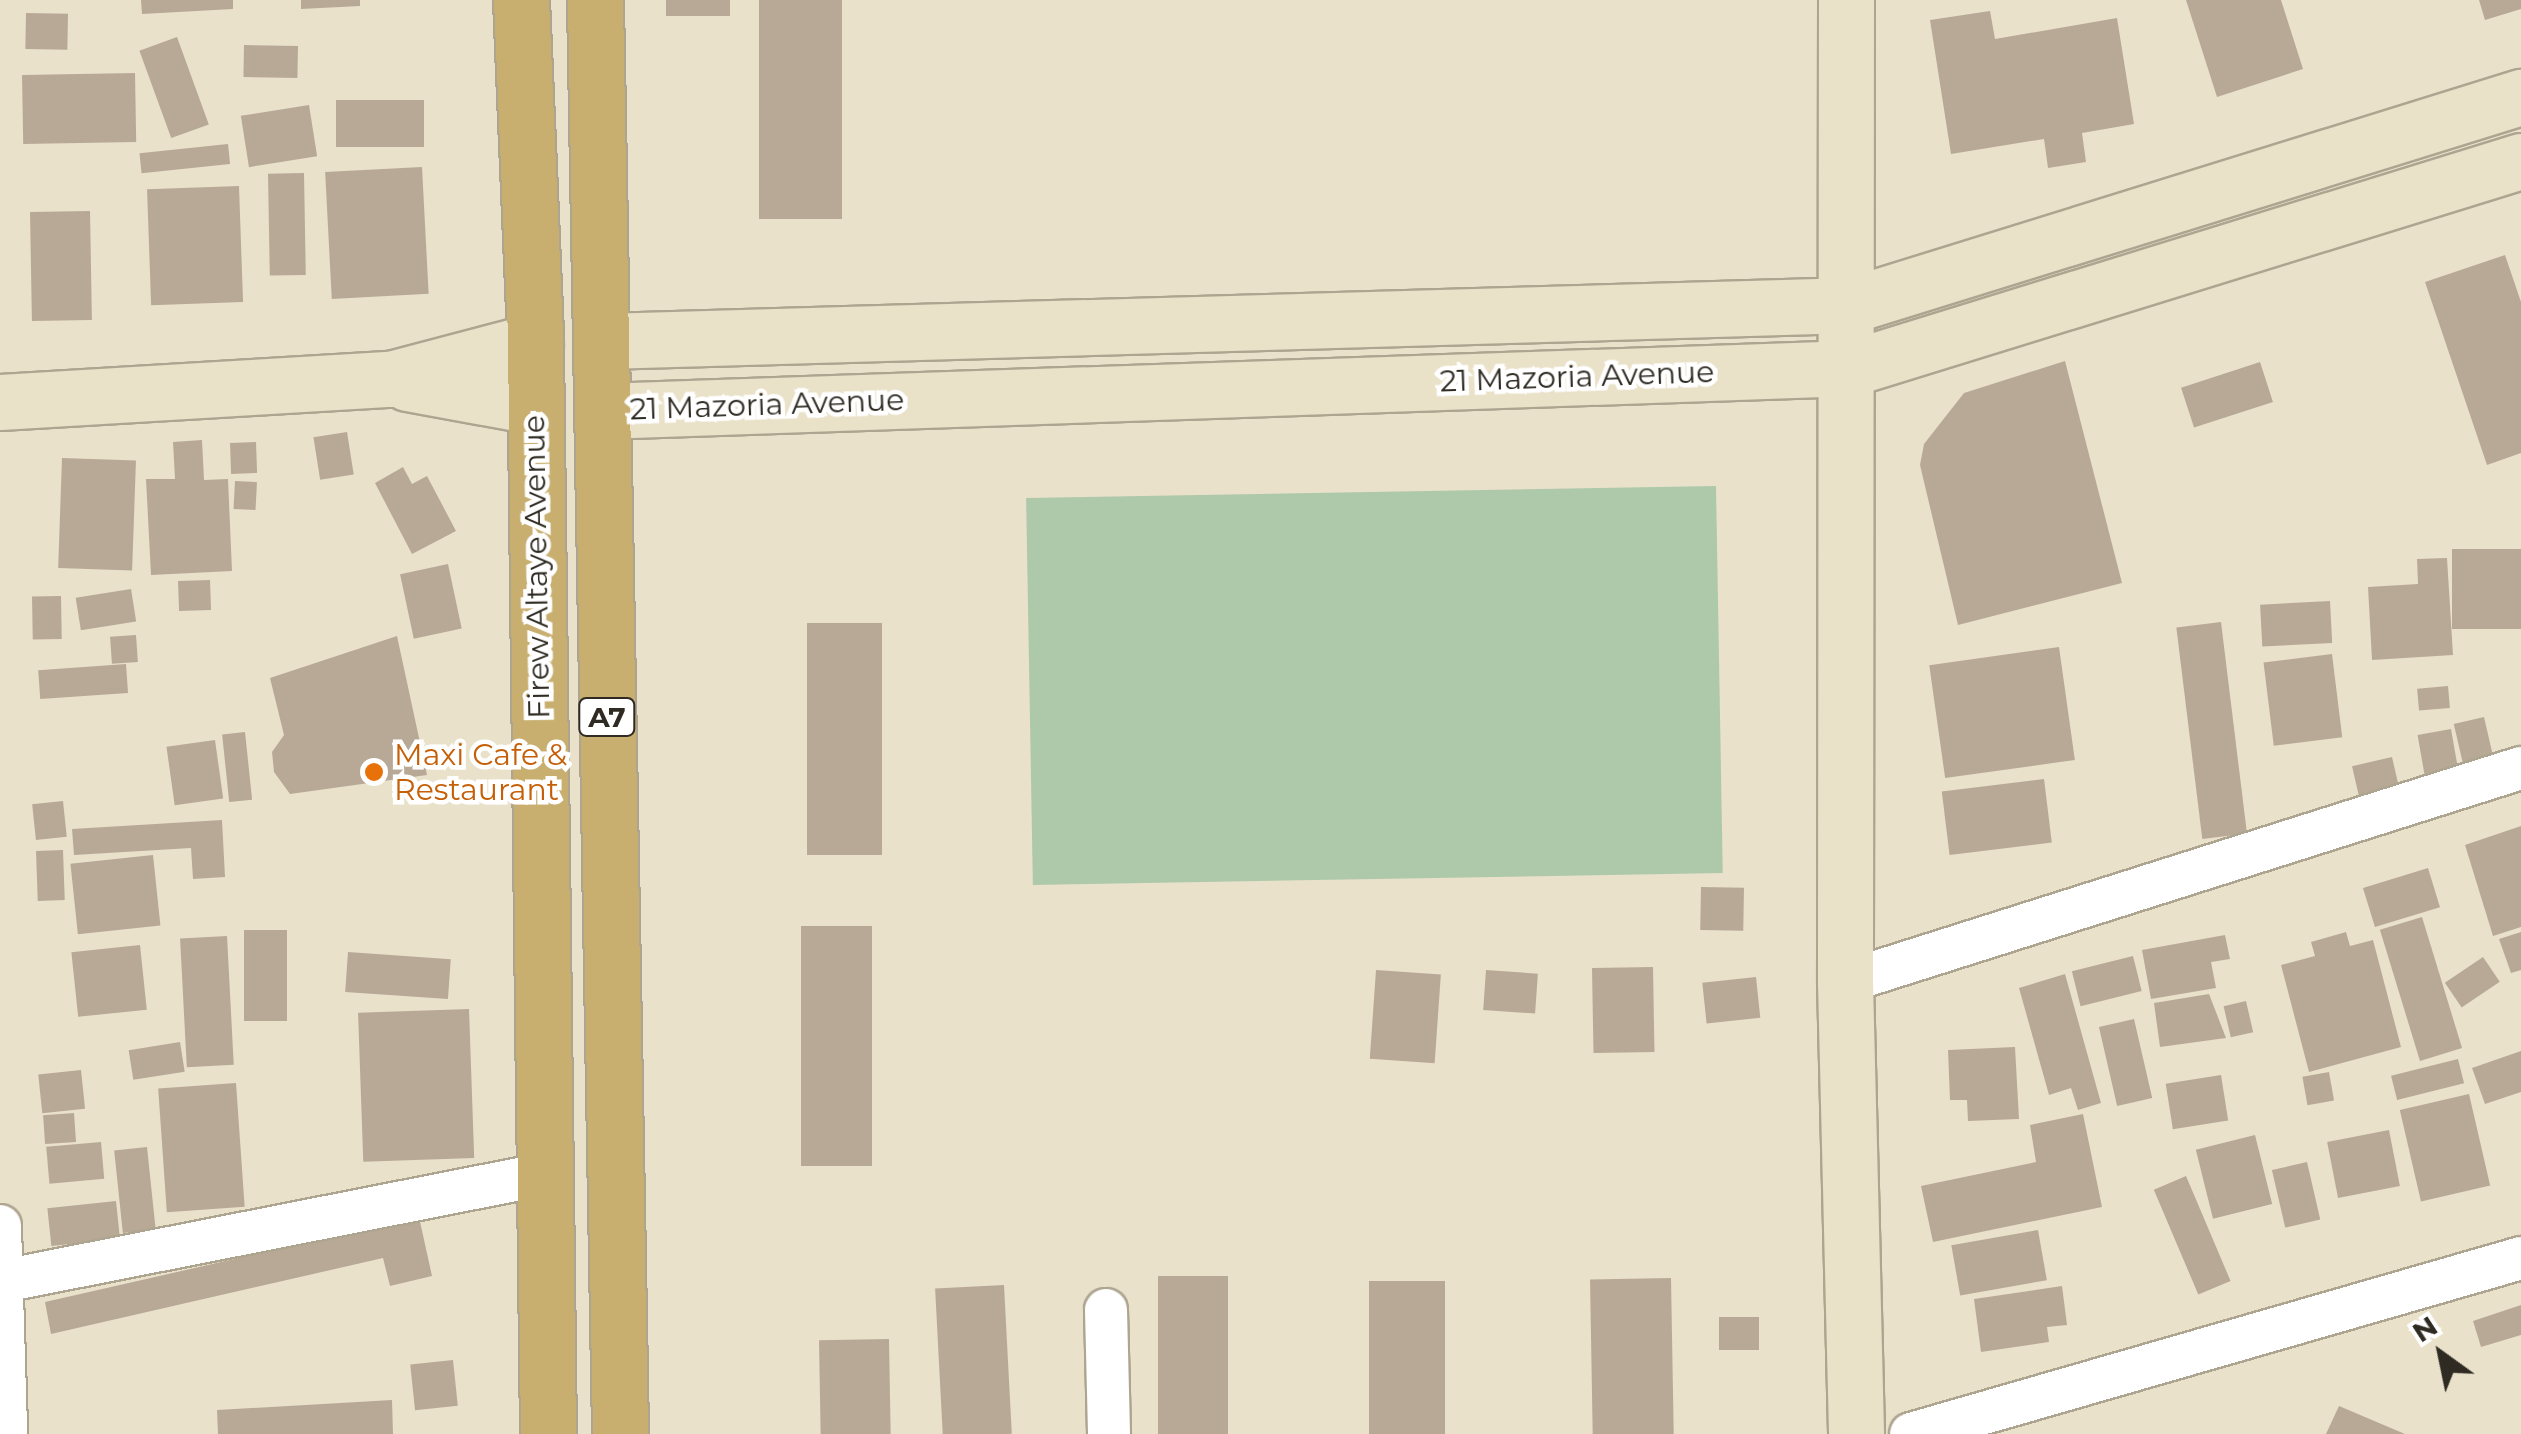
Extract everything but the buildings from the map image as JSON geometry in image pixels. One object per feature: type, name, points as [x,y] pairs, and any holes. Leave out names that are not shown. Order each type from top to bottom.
[{"type":"highway","name":"Firew Altaye Avenue","points":[[520,0],[535,341],[548,1434]]},
{"type":"highway","name":"A7","points":[[595,0],[604,341],[602,411],[620,1434]]},
{"type":"highway","points":[[535,341],[604,341]]},
{"type":"highway","points":[[534,406],[602,411]]},
{"type":"highway","points":[[544,1174],[615,1170]]},
{"type":"main road","points":[[1846,0],[1851,368],[1844,982],[1856,1434]]},
{"type":"main road","points":[[604,341],[1851,305],[2521,97]]},
{"type":"main road","name":"21 Mazoria Avenue","points":[[602,411],[1851,368],[2521,162]]},
{"type":"main road","points":[[0,402],[390,379],[535,341]]},
{"type":"main road","points":[[390,379],[534,406]]},
{"type":"street","points":[[1844,982],[2521,768]]},
{"type":"street","points":[[3,1281],[544,1174]]},
{"type":"street","points":[[0,1226],[6,1434]]},
{"type":"street","points":[[1910,1434],[2521,1258]]},
{"type":"street","points":[[1106,1310],[1109,1434]]},
{"type":"green space","points":[[1716,486],[1723,873],[1033,885],[1026,498]]},
{"type":"place","name":"Maxi Cafe & Restaurant","points":[[374,772]]}]
